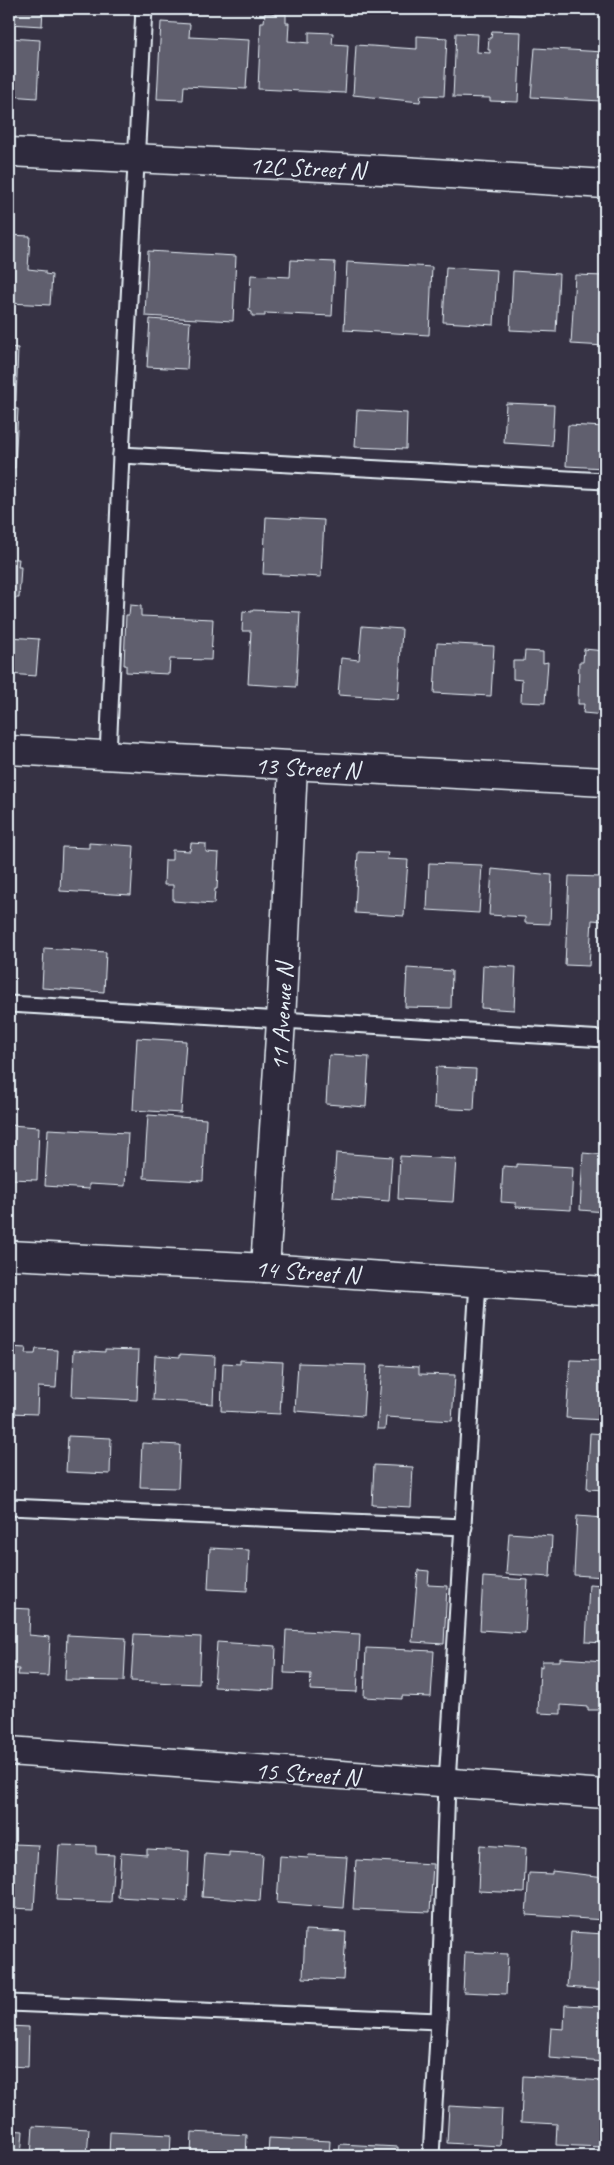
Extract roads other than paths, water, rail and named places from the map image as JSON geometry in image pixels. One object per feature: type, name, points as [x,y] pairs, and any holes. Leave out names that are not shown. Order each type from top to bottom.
[{"type":"street","name":"12C Street N","points":[[9,152],[403,171],[605,184]]},
{"type":"street","name":"13 Street N","points":[[9,750],[605,782]]},
{"type":"street","name":"11 Avenue N","points":[[266,1268],[281,1021],[293,766]]},
{"type":"street","name":"14 Street N","points":[[9,1255],[266,1268],[605,1291]]},
{"type":"street","name":"15 Street N","points":[[9,1751],[605,1794]]},
{"type":"lane","points":[[108,756],[135,158],[144,9]]},
{"type":"lane","points":[[121,455],[605,481]]},
{"type":"lane","points":[[9,1004],[605,1039]]},
{"type":"lane","points":[[431,2156],[439,2021],[447,1783],[478,1282]]},
{"type":"lane","points":[[9,1507],[464,1527]]},
{"type":"lane","points":[[9,2003],[439,2021]]}]
